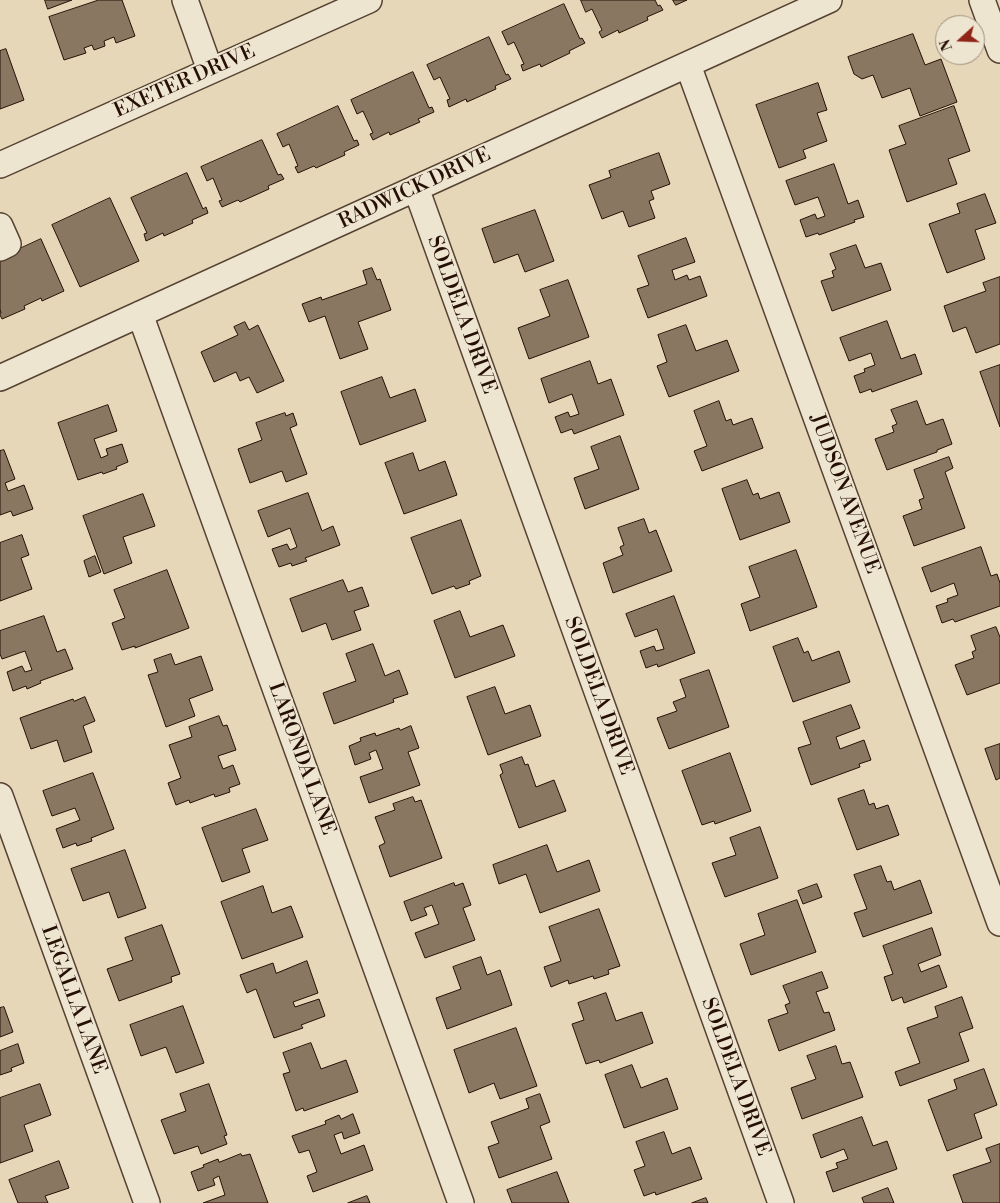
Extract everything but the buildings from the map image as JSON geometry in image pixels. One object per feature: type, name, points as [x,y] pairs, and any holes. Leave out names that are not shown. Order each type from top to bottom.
[{"type":"street","points":[[185,0],[210,70]]},
{"type":"street","name":"EXETER DRIVE","points":[[0,165],[369,0]]},
{"type":"street","points":[[982,0],[1000,50]]},
{"type":"street","name":"RADWICK DRIVE","points":[[0,378],[688,65],[820,2]]},
{"type":"street","name":"JUDSON AVENUE","points":[[688,65],[1000,923]]},
{"type":"street","name":"SOLDELA DRIVE","points":[[416,188],[781,1203]]},
{"type":"street","points":[[0,226],[8,244],[0,248]]},
{"type":"street","name":"LARONDA LANE","points":[[140,314],[461,1203]]},
{"type":"street","name":"LEGALLA LANE","points":[[0,796],[147,1203]]}]
